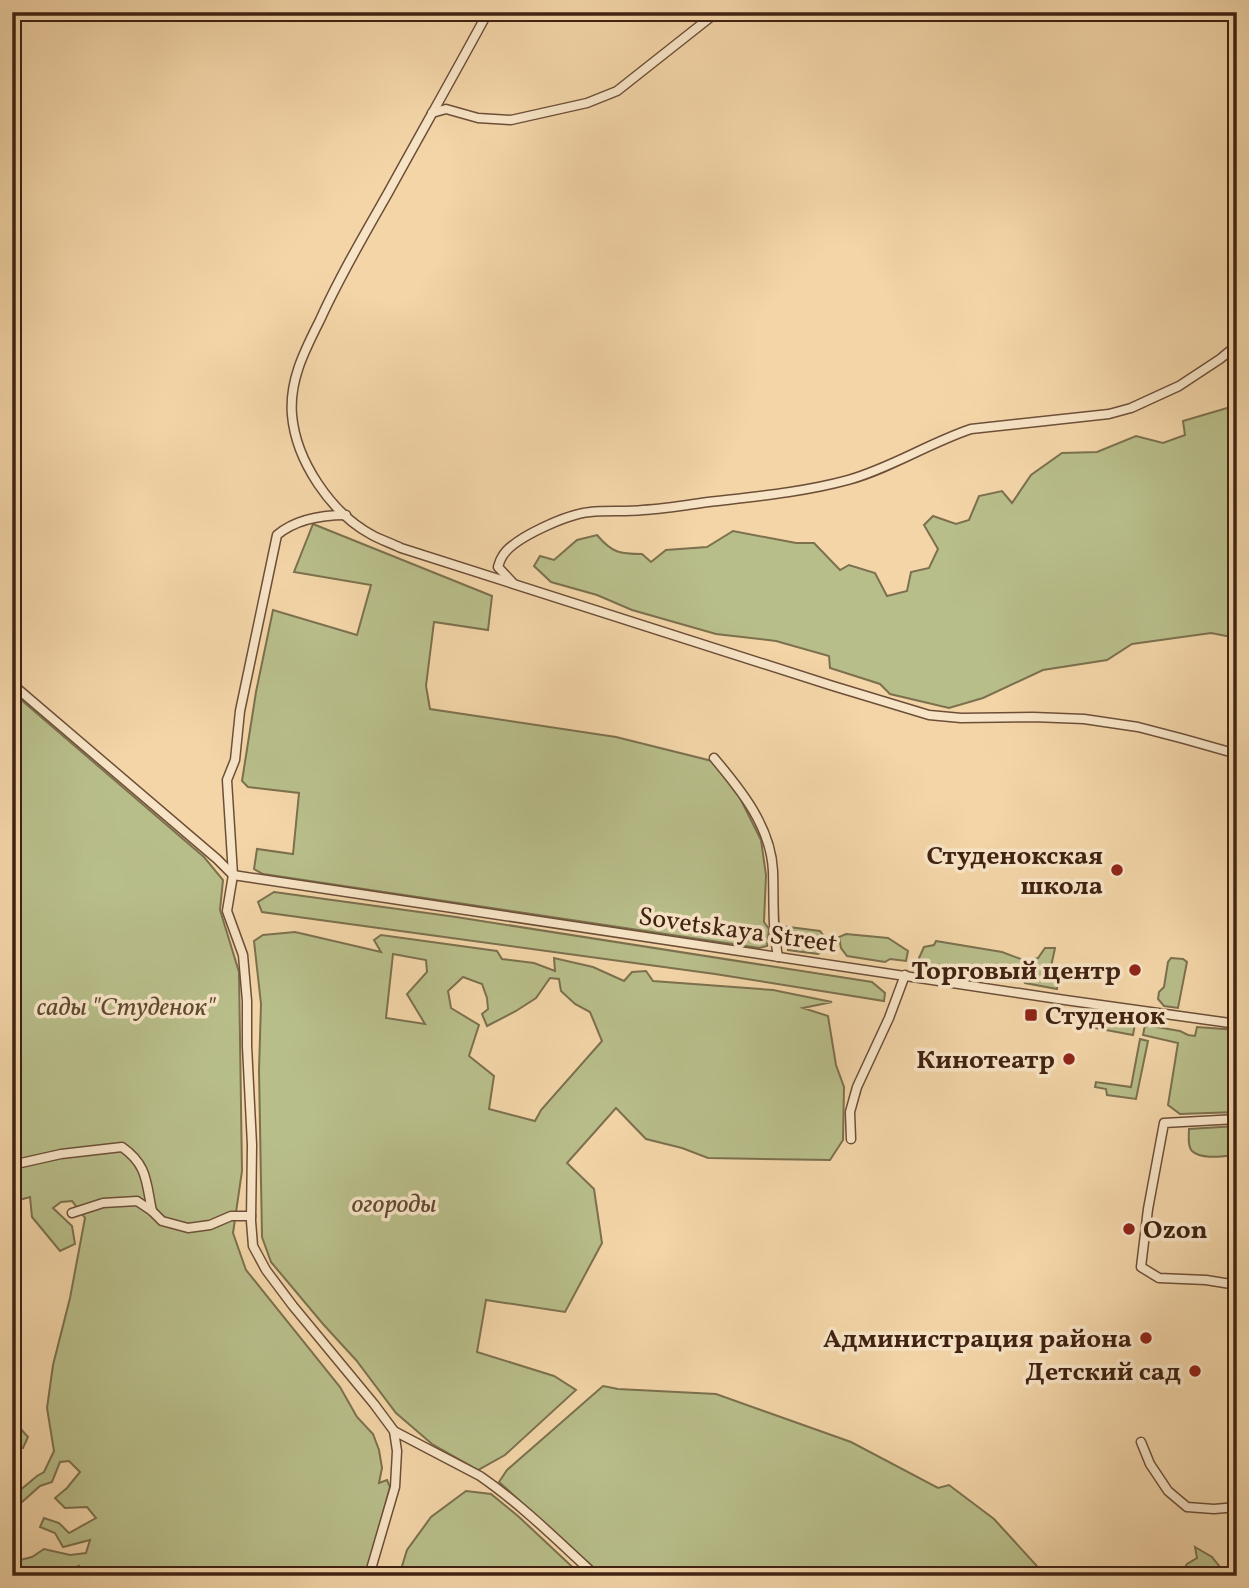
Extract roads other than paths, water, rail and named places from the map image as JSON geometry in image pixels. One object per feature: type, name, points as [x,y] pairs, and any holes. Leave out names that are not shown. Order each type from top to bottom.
[{"type":"street","points":[[488,12],[334,290],[295,376],[292,416],[296,435],[305,463],[335,506],[370,534],[401,548],[892,705],[929,715],[961,718],[1084,719],[1138,727],[1237,754]]},
{"type":"street","points":[[432,113],[446,109],[478,117],[511,120],[587,103],[617,91],[717,12]]},
{"type":"street","points":[[515,585],[498,567],[502,556],[534,532],[562,520],[589,512],[676,508],[803,490],[849,480],[971,429],[1108,414],[1131,408],[1179,386],[1237,345]]},
{"type":"street","points":[[346,515],[325,515],[304,521],[286,527],[277,535],[240,711],[235,760],[228,780],[233,875],[227,911],[243,955],[247,1001],[253,1145],[253,1246],[266,1270],[293,1306],[394,1431],[492,1484],[596,1576]]},
{"type":"street","points":[[12,684],[218,859],[233,875]]},
{"type":"street","points":[[714,758],[733,780],[765,835],[773,868],[772,911],[778,957]]},
{"type":"street","name":"Sovetskaya Street","points":[[233,875],[1237,1024]]},
{"type":"street","points":[[851,1139],[850,1112],[857,1087],[905,975]]},
{"type":"street","points":[[1237,1119],[1164,1123],[1148,1209],[1141,1267],[1158,1279],[1237,1284]]},
{"type":"street","points":[[12,1165],[61,1154],[122,1147],[134,1155],[143,1168],[152,1211]]},
{"type":"street","points":[[72,1213],[103,1203],[137,1202],[162,1221],[188,1228],[210,1225],[231,1216],[251,1216]]},
{"type":"street","points":[[369,1576],[395,1487],[397,1451],[394,1431]]},
{"type":"street","points":[[1141,1442],[1150,1464],[1168,1491],[1187,1507],[1237,1507]]},
{"type":"place","name":"Студенокская школа","points":[[1117,870]]},
{"type":"place","name":"Торговый центр","points":[[1135,970]]},
{"type":"place","name":"Студенок","points":[[1031,1015]]},
{"type":"place","name":"Кинотеатр","points":[[1069,1059]]},
{"type":"place","name":"Ozon","points":[[1129,1229]]},
{"type":"place","name":"Администрация района","points":[[1146,1338]]},
{"type":"place","name":"Детский сад","points":[[1195,1371]]},
{"type":"park label","name":"сады \"Студенок\"","points":[[126,1006]]},
{"type":"park label","name":"огороды","points":[[394,1203]]}]
